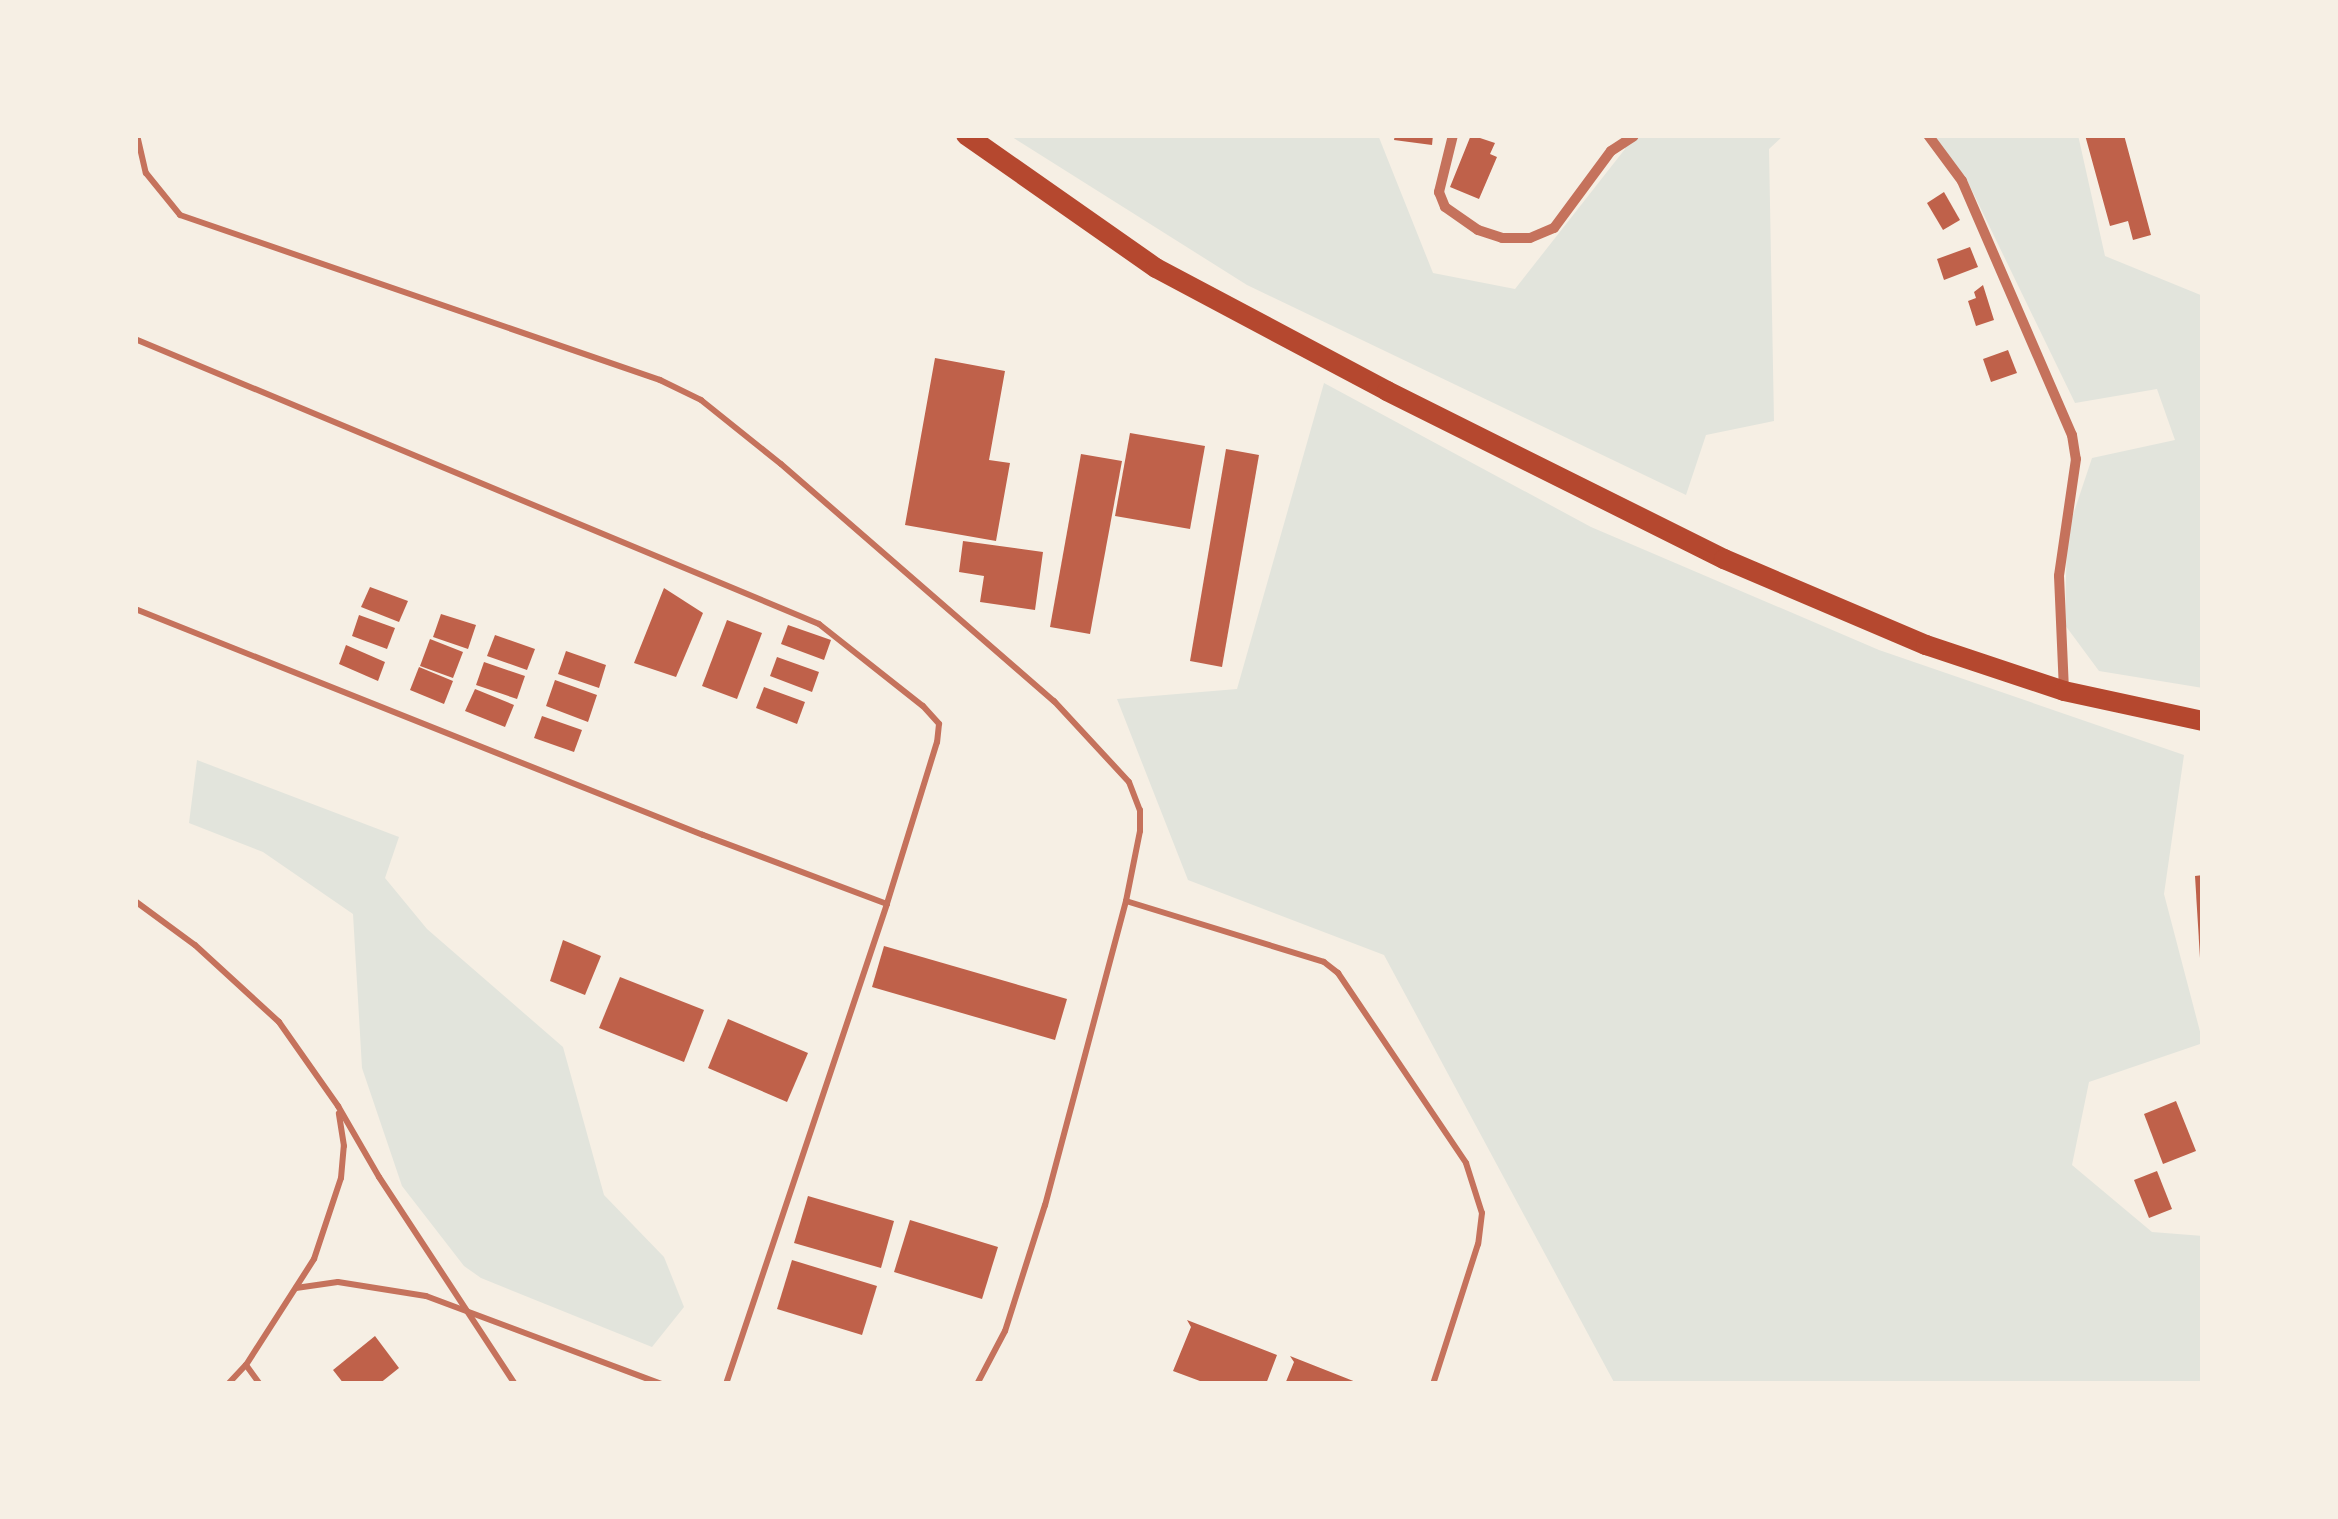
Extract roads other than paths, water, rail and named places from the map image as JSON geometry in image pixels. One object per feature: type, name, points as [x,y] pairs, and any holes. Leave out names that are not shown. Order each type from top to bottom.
[{"type":"main road","points":[[966,135],[1156,268],[1387,391],[1724,559],[1926,646],[2064,691],[2203,721]]},
{"type":"street","points":[[1453,135],[1439,192],[1445,207],[1478,230],[1502,238],[1530,238],[1554,228],[1611,151],[1634,136]]},
{"type":"street","points":[[1928,135],[1962,181],[2072,435],[2076,458],[2059,576],[2064,691]]},
{"type":"lane","points":[[137,135],[146,173],[180,215],[660,380],[727,419],[959,617],[1106,753],[1129,782],[1140,810],[1126,901],[1045,1205],[1005,1331],[976,1384]]},
{"type":"lane","points":[[135,339],[819,624],[923,706],[939,724],[887,904],[726,1384]]},
{"type":"lane","points":[[135,610],[703,836],[887,904]]},
{"type":"lane","points":[[135,901],[196,945],[278,1022],[338,1106],[516,1384]]},
{"type":"lane","points":[[1126,901],[1324,962],[1338,973],[1466,1163],[1482,1213],[1478,1244],[1433,1384]]},
{"type":"lane","points":[[228,1384],[246,1365],[314,1260],[341,1178],[344,1146],[338,1106]]},
{"type":"lane","points":[[296,1288],[338,1282],[377,1285],[426,1296],[662,1384]]},
{"type":"lane","points":[[246,1365],[260,1384]]}]
